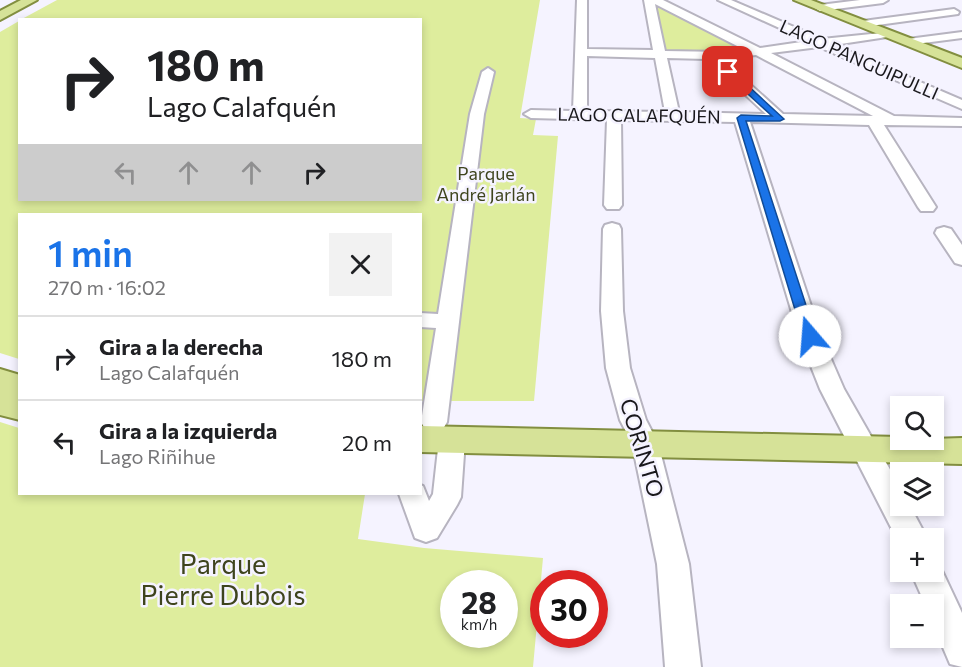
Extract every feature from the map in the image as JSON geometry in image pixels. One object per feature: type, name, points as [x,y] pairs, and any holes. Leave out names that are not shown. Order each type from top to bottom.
[{"type":"main road","points":[[0,16],[31,0]]},
{"type":"main road","points":[[800,0],[962,63]]},
{"type":"main road","points":[[0,380],[18,386]]},
{"type":"main road","points":[[0,403],[18,408]]},
{"type":"main road","points":[[944,432],[962,432]]},
{"type":"main road","points":[[860,439],[890,433]]},
{"type":"main road","points":[[428,436],[639,434],[860,439],[962,451]]},
{"type":"street","points":[[580,115],[582,0]]},
{"type":"street","points":[[649,0],[672,117]]},
{"type":"street","points":[[655,0],[855,100],[891,121]]},
{"type":"street","name":"LAGO PANGUIPULLI","points":[[723,0],[962,105]]},
{"type":"street","points":[[820,8],[883,0]]},
{"type":"street","points":[[933,0],[959,11]]},
{"type":"street","points":[[950,0],[959,11]]},
{"type":"street","points":[[861,24],[959,11]]},
{"type":"street","points":[[581,52],[711,56],[759,52],[887,34]]},
{"type":"street","points":[[908,42],[962,34]]},
{"type":"street","points":[[711,56],[780,119]]},
{"type":"street","points":[[413,495],[426,529],[447,497],[428,436],[477,114],[488,72]]},
{"type":"street","name":"LAGO CALAFQUÉN","points":[[531,114],[962,122]]},
{"type":"street","name":"CORINTO","points":[[614,115],[611,314],[626,406],[639,434],[673,564],[683,667]]},
{"type":"street","points":[[741,118],[810,336],[832,389],[907,528]]},
{"type":"street","points":[[874,121],[927,207]]},
{"type":"street","points":[[944,233],[962,259]]},
{"type":"street","points":[[422,320],[447,321]]},
{"type":"street","points":[[931,582],[962,652]]},
{"type":"green space","name":"Parque André Jarlán","points":[[57,0],[540,0],[520,118],[536,119],[533,135],[558,136],[534,401],[422,401],[422,213],[18,213],[18,359],[0,353],[0,32],[18,22],[18,201],[422,201],[422,18],[24,18]]},
{"type":"green space","points":[[655,5],[660,5],[749,51],[725,54],[666,53]]},
{"type":"green space","name":"Parque Pierre Dubois","points":[[0,422],[18,428],[18,495],[365,495],[358,539],[424,548],[543,558],[542,570],[530,570],[530,648],[535,648],[533,667],[0,667]]},
{"type":"route","points":[[728,72],[780,119],[741,118],[810,336]]}]
